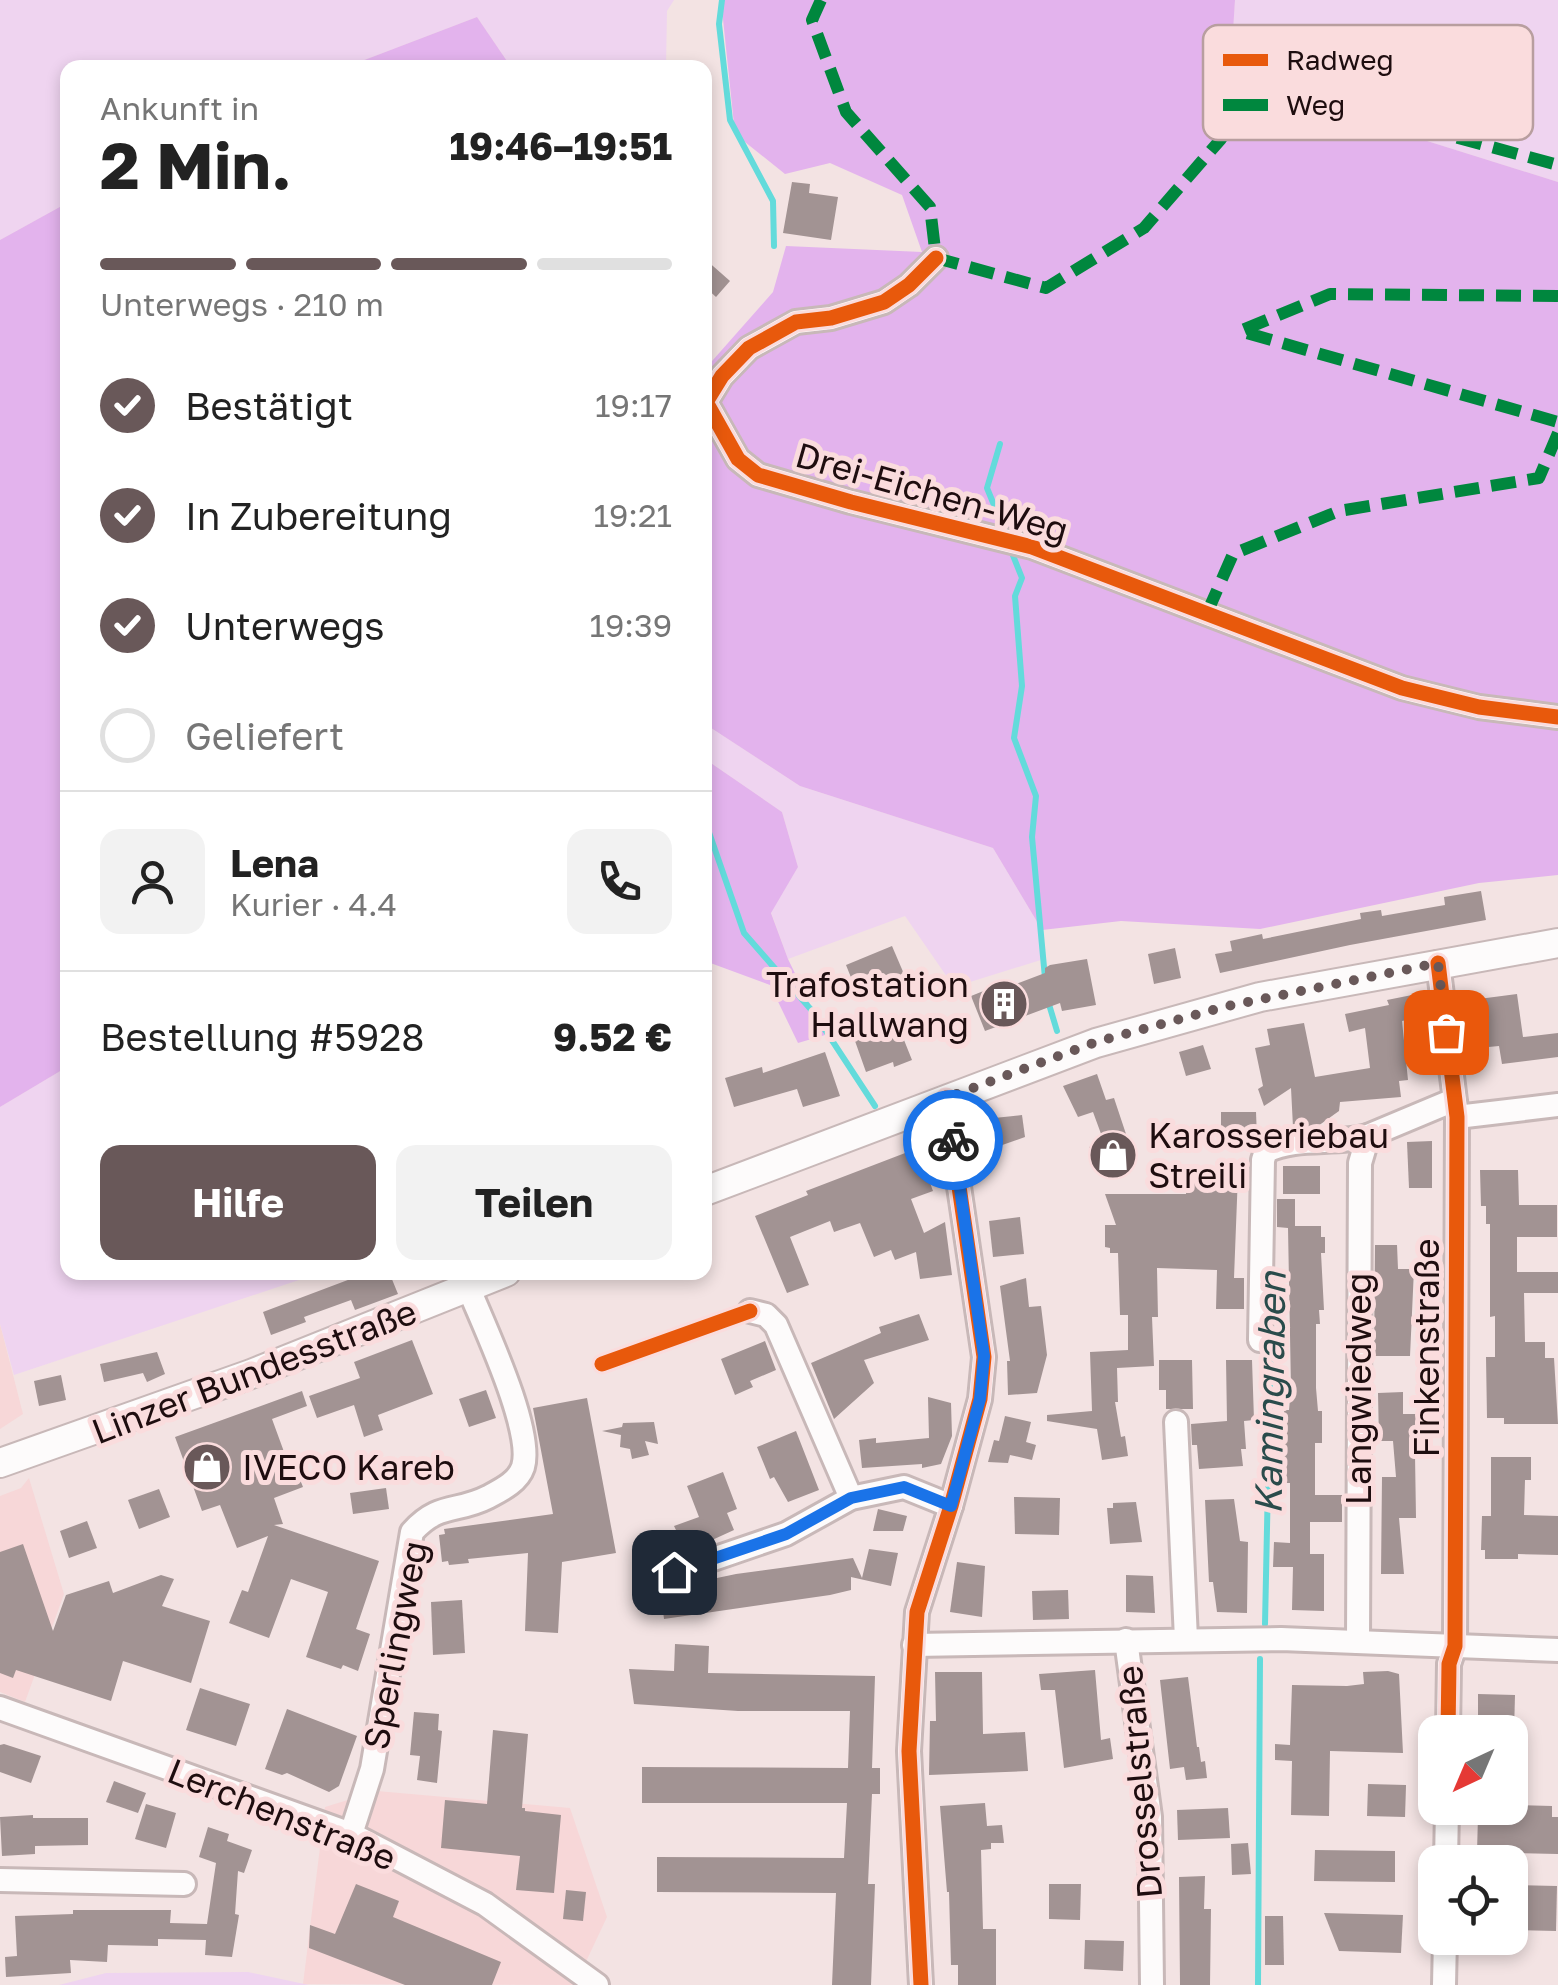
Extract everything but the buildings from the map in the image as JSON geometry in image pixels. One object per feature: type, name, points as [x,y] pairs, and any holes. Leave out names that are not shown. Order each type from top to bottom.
[{"type":"main road","points":[[712,1188],[1096,1042],[1224,1007],[1438,963],[1558,944]]},
{"type":"main road","name":"Linzer Bundesstraße","points":[[0,1464],[251,1374],[489,1280]]},
{"type":"street","name":"Drei-Eichen-Weg","points":[[712,392],[749,348],[796,322],[831,318],[884,302],[909,285],[936,258]]},
{"type":"street","name":"Drei-Eichen-Weg","points":[[712,413],[738,459],[758,474],[1032,547],[1402,688],[1479,707],[1558,717]]},
{"type":"street","name":"Finkenstraße","points":[[1438,963],[1455,1108],[1455,1646],[1449,1664],[1448,1715]]},
{"type":"street","points":[[921,1985],[909,1751],[917,1612],[980,1399],[984,1356],[946,1098]]},
{"type":"street","points":[[1260,1340],[1266,1151],[1282,1144],[1347,1142],[1455,1108],[1558,1105]]},
{"type":"street","name":"Langwiedweg","points":[[1358,1642],[1357,1286],[1360,1162],[1368,1136]]},
{"type":"street","name":"Sperlingweg","points":[[351,1834],[372,1769],[412,1532],[427,1515],[484,1499],[512,1483],[522,1467],[524,1443],[512,1398],[469,1289]]},
{"type":"street","points":[[750,1310],[766,1315],[776,1325],[851,1498]]},
{"type":"street","points":[[1176,1422],[1186,1639]]},
{"type":"street","points":[[674,1572],[786,1534],[851,1498],[904,1487],[951,1506]]},
{"type":"street","points":[[914,1645],[1186,1639],[1558,1650]]},
{"type":"street","name":"Drosselstraße","points":[[1126,1640],[1150,1817],[1152,1985]]},
{"type":"street","name":"Lerchenstraße","points":[[0,1708],[351,1834],[485,1904],[597,1985]]},
{"type":"street","points":[[0,1880],[184,1884]]},
{"type":"street","points":[[1444,1985],[1445,1955]]},
{"type":"shaded area","points":[[0,0],[674,0],[667,11],[666,60],[506,60],[477,17],[364,60],[60,60],[60,207],[0,240]]},
{"type":"shaded area","points":[[721,0],[1235,0],[1233,25],[1203,25],[1203,140],[1424,140],[1558,182],[1558,875],[1479,883],[1260,929],[1121,921],[1042,930],[993,848],[800,786],[712,729],[712,361],[773,292],[786,246],[922,252],[902,195],[830,163],[785,174],[735,134]]},
{"type":"shaded area","points":[[1235,0],[1558,0],[1558,182],[1424,140],[1533,140],[1533,25],[1233,25]]},
{"type":"shaded area","points":[[477,17],[506,60],[364,60]]},
{"type":"shaded area","points":[[60,207],[60,1071],[0,1107],[0,240]]},
{"type":"shaded area","points":[[712,729],[800,786],[993,848],[1042,930],[1044,959],[954,987],[905,916],[788,959],[771,912],[798,867],[782,812],[712,764]]},
{"type":"shaded area","points":[[712,764],[782,812],[798,867],[771,913],[788,959],[825,1035],[798,1043],[770,985],[712,964]]},
{"type":"shaded area","points":[[60,1071],[60,1280],[299,1280],[14,1375],[0,1324],[0,1107]]},
{"type":"shaded area","points":[[0,1324],[23,1414],[0,1429]]},
{"type":"shaded area","points":[[29,1478],[64,1594],[25,1702],[0,1692],[0,1496],[21,1488]]},
{"type":"shaded area","points":[[377,1791],[570,1808],[607,1917],[575,1985],[303,1984],[325,1807]]},
{"type":"shaded area","points":[[248,1972],[309,1985],[59,1985],[106,1973]]},
{"type":"waterway","points":[[722,0],[719,24],[730,120],[773,201],[774,246]]},
{"type":"waterway","points":[[1000,444],[987,488],[1001,522]]},
{"type":"waterway","name":"Kamingraben","points":[[1012,553],[1022,578],[1015,596],[1022,686],[1014,738],[1036,796],[1032,837],[1045,978]]},
{"type":"waterway","points":[[712,841],[744,933],[814,1013],[875,1106]]},
{"type":"waterway","name":"Kamingraben","points":[[1048,1001],[1057,1031]]},
{"type":"waterway","name":"Kamingraben","points":[[1265,1624],[1271,1337]]},
{"type":"waterway","points":[[1258,1985],[1260,1659]]},
{"type":"marked path","points":[[821,0],[812,20],[846,112],[930,207],[936,258],[1046,288],[1144,228],[1220,140]]},
{"type":"marked path","points":[[1466,140],[1558,165]]},
{"type":"marked path","points":[[1558,296],[1330,294],[1240,331],[1558,422]]},
{"type":"marked path","points":[[1207,613],[1233,554],[1339,511],[1539,478],[1558,433]]},
{"type":"cycle path","points":[[712,392],[749,348],[796,322],[831,318],[884,302],[909,285],[936,258]]},
{"type":"cycle path","points":[[712,413],[738,459],[758,475],[1032,547],[1402,688],[1479,707],[1558,717]]},
{"type":"cycle path","points":[[1438,963],[1457,1117],[1455,1646],[1449,1664],[1448,1715]]},
{"type":"cycle path","points":[[921,1985],[909,1751],[917,1612],[980,1399],[984,1357],[946,1098]]},
{"type":"cycle path","points":[[602,1364],[750,1311]]},
{"type":"way so far","points":[[953,1140],[946,1098],[1096,1042],[1260,997],[1438,963],[1446,1032]]},
{"type":"place","name":"Trafostation Hallwang","points":[[1004,1004]]},
{"type":"place","name":"Karosseriebau Streili","points":[[1113,1155]]},
{"type":"place","name":"IVECO Kareb","points":[[207,1467]]},
{"type":"route","points":[[674,1572],[786,1534],[851,1498],[904,1487],[951,1506],[980,1399],[984,1356],[953,1140]]}]
